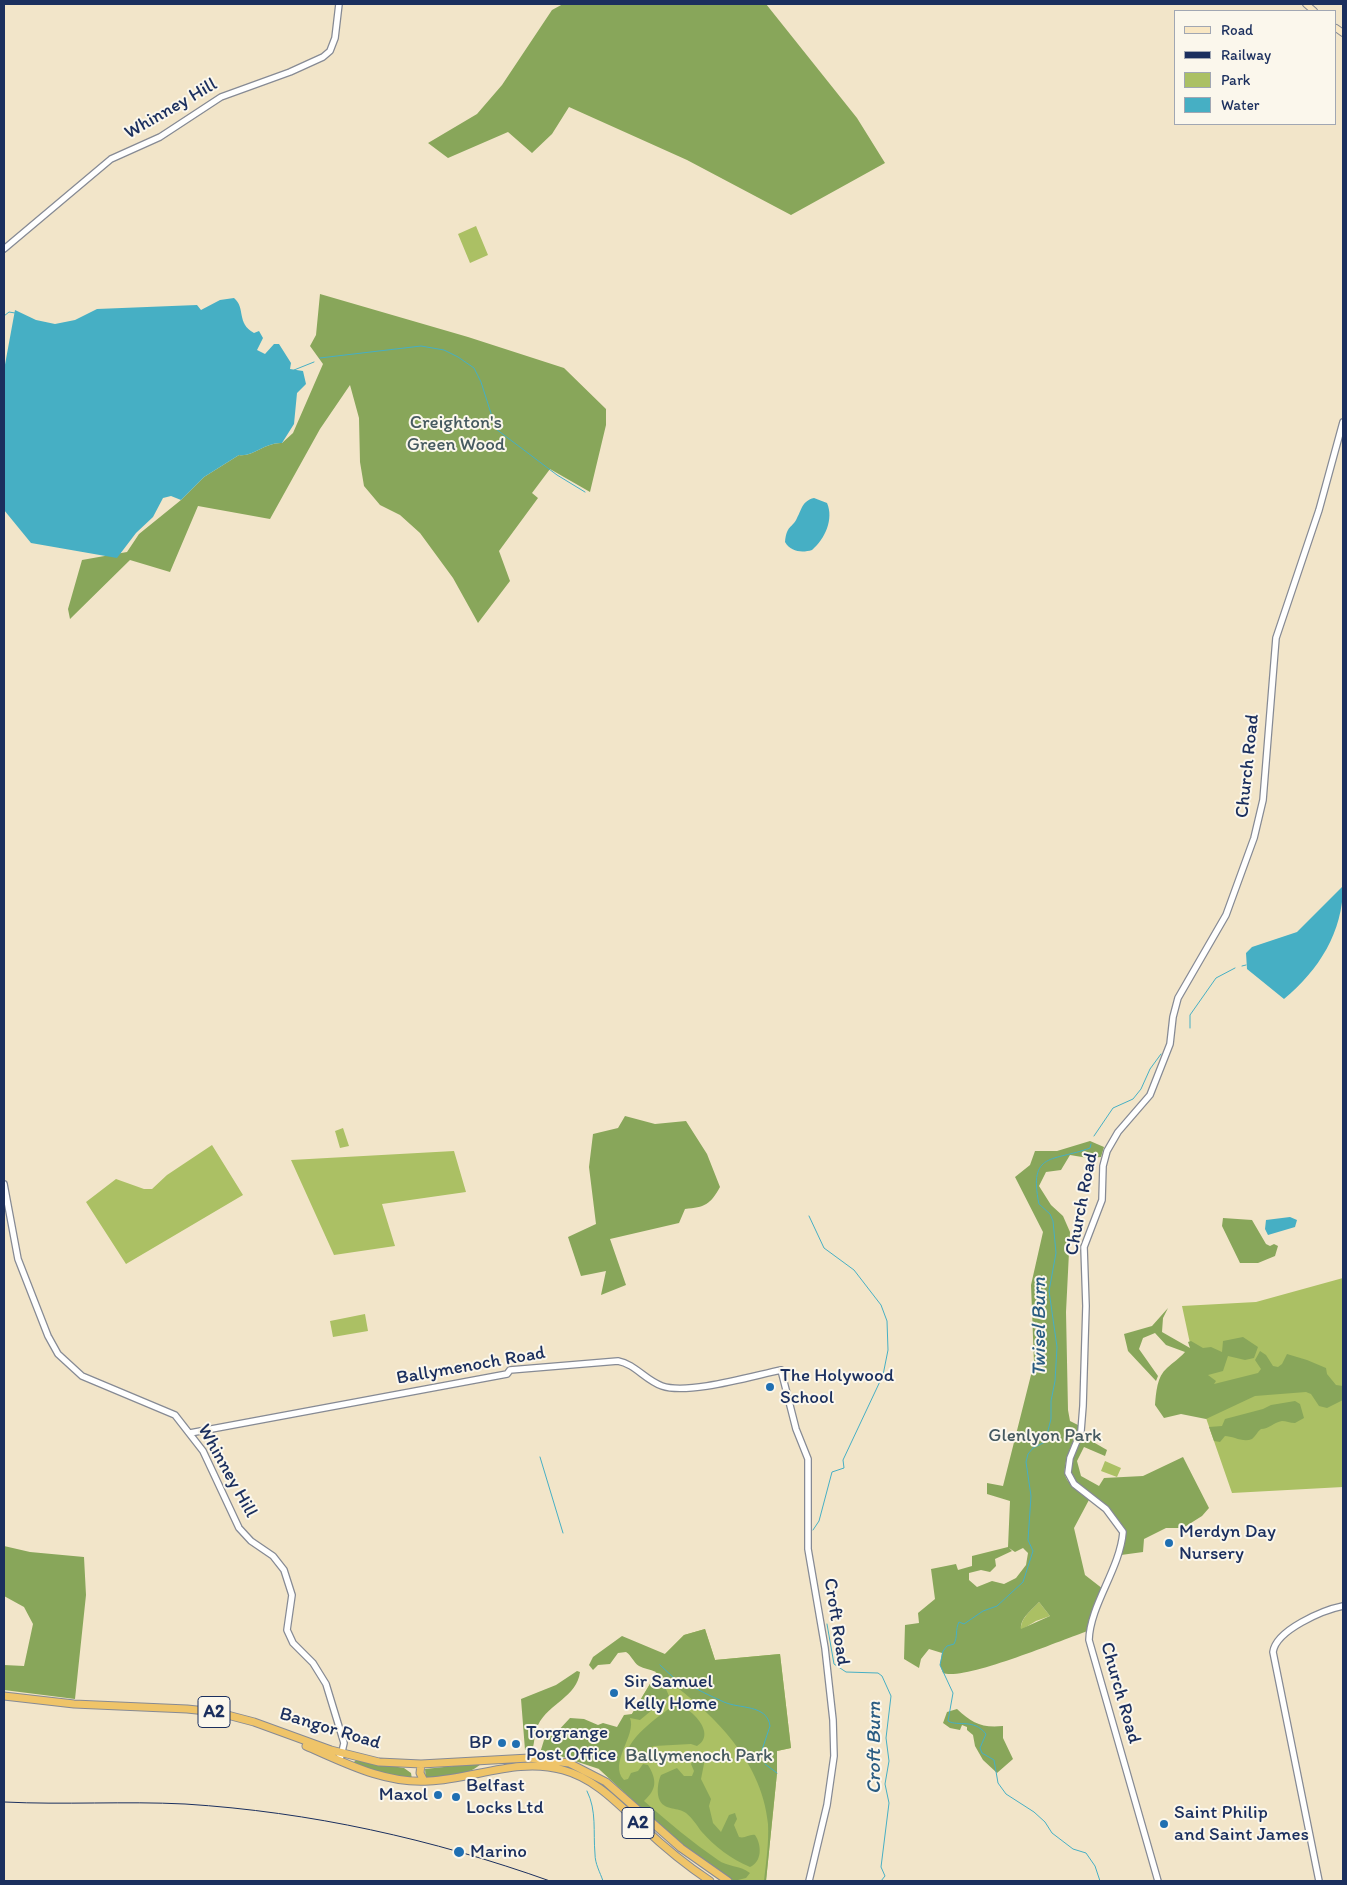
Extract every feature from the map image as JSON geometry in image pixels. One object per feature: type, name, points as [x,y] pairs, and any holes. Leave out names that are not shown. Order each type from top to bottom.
[{"type":"highway","name":"Bangor Road","points":[[4,1696],[92,1706],[187,1709],[216,1712],[254,1722],[340,1756],[374,1761],[420,1764],[543,1758],[569,1763],[606,1782],[681,1848],[728,1881]]},
{"type":"highway","name":"A2","points":[[340,1756],[350,1765],[387,1778],[424,1781],[460,1778],[504,1768],[523,1766],[564,1770],[596,1785],[617,1802],[674,1856],[710,1881]]},
{"type":"highway","points":[[420,1764],[420,1773],[424,1781]]},
{"type":"highway","points":[[583,1778],[586,1771]]},
{"type":"street","name":"Whinney Hill","points":[[4,250],[111,159],[160,137],[221,97],[290,72],[323,57],[330,51],[335,38],[339,4]]},
{"type":"street","name":"Church Road","points":[[1158,1881],[1089,1640],[1096,1614],[1122,1546],[1123,1532],[1106,1510],[1074,1484],[1068,1473],[1070,1458],[1081,1431],[1083,1406],[1086,1306],[1084,1247],[1102,1200],[1104,1159],[1114,1138],[1150,1095],[1168,1053],[1173,1017],[1178,998],[1226,915],[1259,822],[1263,800],[1276,638],[1319,510],[1343,422]]},
{"type":"street","name":"Whinney Hill","points":[[4,1184],[18,1259],[48,1336],[58,1354],[82,1376],[175,1415],[190,1433],[211,1466],[240,1528],[251,1541],[273,1556],[286,1575],[292,1599],[287,1630],[293,1643],[313,1663],[326,1684],[344,1743],[340,1756]]},
{"type":"street","name":"Ballymenoch Road","points":[[190,1433],[506,1374],[510,1370],[618,1361],[630,1366],[657,1384],[676,1388],[707,1385],[780,1370]]},
{"type":"street","name":"Croft Road","points":[[780,1370],[796,1429],[808,1459],[808,1549],[825,1648],[833,1720],[834,1756],[827,1805],[809,1881]]},
{"type":"street","points":[[1320,1881],[1273,1655],[1276,1640],[1312,1618],[1343,1606]]},
{"type":"green space","points":[[563,4],[766,4],[857,118],[885,163],[791,215],[687,160],[569,107],[552,134],[532,153],[508,132],[448,158],[428,143],[477,114],[502,85],[552,10]]},
{"type":"green space","points":[[476,226],[488,255],[470,263],[458,234]]},
{"type":"green space","name":"Creighton's Green Wood","points":[[320,294],[468,337],[564,368],[606,409],[606,425],[590,492],[550,469],[532,493],[538,498],[499,551],[510,581],[478,623],[453,578],[420,533],[400,515],[380,505],[364,486],[360,462],[359,418],[350,385],[320,429],[270,519],[198,506],[170,572],[130,560],[70,619],[68,609],[82,560],[127,552],[139,534],[181,500],[204,477],[239,455],[250,454],[270,445],[282,443],[293,433],[323,364],[310,346],[316,335]]},
{"type":"green space","points":[[625,1116],[655,1124],[686,1121],[707,1154],[720,1187],[713,1198],[706,1204],[685,1209],[679,1223],[610,1239],[626,1285],[601,1295],[606,1271],[581,1276],[568,1237],[596,1224],[589,1167],[593,1134],[618,1128]]},
{"type":"green space","points":[[343,1128],[349,1146],[340,1148],[335,1131]]},
{"type":"green space","name":"Glenlyon Park","points":[[1090,1141],[1104,1147],[1101,1157],[1088,1158],[1070,1155],[1061,1170],[1046,1172],[1039,1186],[1051,1205],[1063,1216],[1070,1232],[1066,1312],[1068,1410],[1070,1421],[1080,1426],[1068,1454],[1065,1476],[1073,1486],[1090,1498],[1074,1528],[1085,1575],[1103,1589],[1088,1631],[991,1666],[954,1674],[943,1673],[940,1665],[942,1653],[929,1649],[921,1659],[919,1668],[904,1659],[905,1625],[919,1623],[918,1613],[935,1599],[931,1569],[956,1564],[958,1570],[972,1566],[972,1556],[1008,1547],[1010,1501],[987,1494],[987,1483],[1003,1486],[1034,1363],[1031,1285],[1043,1232],[1015,1177],[1030,1165],[1035,1151],[1057,1151]],"holes":[[[1009,1548],[1015,1552],[1023,1548],[1028,1553],[1026,1565],[1016,1578],[1004,1584],[992,1581],[977,1587],[969,1580],[969,1573],[981,1570],[990,1572],[996,1566],[995,1559],[1012,1551]],[[1039,1602],[1050,1616],[1021,1629],[1022,1621]]]},
{"type":"green space","points":[[212,1145],[243,1195],[126,1264],[86,1202],[116,1179],[144,1189],[152,1189],[167,1175]]},
{"type":"green space","points":[[454,1151],[466,1192],[382,1204],[395,1246],[334,1255],[291,1160]]},
{"type":"green space","points":[[1223,1218],[1252,1220],[1266,1244],[1278,1246],[1275,1256],[1258,1263],[1240,1263],[1222,1226]]},
{"type":"green space","points":[[1343,1278],[1343,1487],[1232,1493],[1206,1418],[1182,1306],[1256,1302]]},
{"type":"green space","points":[[1168,1308],[1163,1318],[1162,1332],[1190,1348],[1188,1342],[1191,1341],[1203,1348],[1211,1347],[1222,1352],[1223,1341],[1243,1337],[1258,1347],[1254,1358],[1245,1360],[1228,1356],[1223,1371],[1208,1375],[1216,1381],[1214,1384],[1258,1373],[1261,1369],[1255,1360],[1260,1351],[1266,1355],[1273,1366],[1278,1367],[1282,1364],[1287,1354],[1326,1368],[1327,1374],[1336,1385],[1343,1386],[1343,1400],[1327,1408],[1319,1406],[1311,1394],[1306,1392],[1255,1396],[1206,1419],[1181,1414],[1164,1418],[1155,1405],[1159,1380],[1164,1371],[1185,1352],[1166,1345],[1155,1333],[1143,1338],[1139,1349],[1158,1376],[1156,1381],[1128,1351],[1124,1334],[1152,1326]]},
{"type":"green space","points":[[365,1314],[368,1331],[333,1337],[330,1321]]},
{"type":"green space","points":[[1295,1401],[1300,1404],[1304,1418],[1295,1423],[1279,1422],[1261,1429],[1249,1440],[1225,1436],[1220,1442],[1214,1441],[1209,1427],[1222,1426],[1225,1419],[1271,1405]]},
{"type":"green space","points":[[1081,1435],[1107,1450],[1105,1456],[1084,1447],[1077,1461],[1081,1476],[1099,1486],[1104,1478],[1143,1476],[1183,1457],[1209,1508],[1202,1516],[1183,1528],[1166,1528],[1144,1539],[1143,1552],[1121,1555],[1125,1531],[1073,1480],[1070,1468]]},
{"type":"green space","points":[[1105,1461],[1121,1468],[1117,1477],[1101,1471]]},
{"type":"green space","points":[[4,1546],[30,1552],[84,1557],[86,1595],[75,1699],[4,1690],[4,1665],[24,1666],[33,1624],[24,1607],[4,1596]]},
{"type":"green space","points":[[1039,1602],[1050,1616],[1036,1621],[1021,1630],[1024,1618]]},
{"type":"green space","name":"Ballymenoch Park","points":[[705,1629],[715,1660],[780,1654],[791,1748],[777,1751],[777,1773],[766,1881],[734,1881],[658,1824],[599,1769],[651,1682],[665,1654],[684,1635]]},
{"type":"green space","points":[[705,1629],[715,1660],[780,1654],[791,1748],[777,1751],[777,1773],[766,1881],[764,1881],[768,1846],[768,1824],[764,1800],[744,1756],[729,1737],[695,1702],[656,1672],[639,1666],[626,1652],[618,1653],[610,1664],[598,1665],[593,1670],[589,1665],[593,1657],[622,1636],[665,1654],[684,1635]]},
{"type":"green space","points":[[577,1671],[580,1672],[574,1688],[543,1717],[535,1733],[533,1747],[525,1750],[521,1699],[556,1685]]},
{"type":"green space","points":[[653,1679],[666,1689],[669,1696],[640,1720],[630,1718],[630,1732],[621,1757],[620,1773],[624,1780],[628,1779],[631,1773],[638,1771],[643,1764],[648,1765],[653,1775],[654,1784],[644,1801],[680,1832],[718,1860],[750,1873],[746,1878],[734,1881],[679,1842],[599,1769],[554,1754],[540,1753],[544,1740],[556,1733],[570,1718],[584,1719],[598,1725],[603,1723],[617,1727],[624,1715],[632,1714]]},
{"type":"green space","points":[[675,1704],[688,1710],[700,1721],[705,1735],[703,1741],[697,1746],[691,1744],[654,1746],[650,1748],[648,1757],[631,1763],[627,1761],[630,1745],[636,1737]]},
{"type":"green space","points":[[957,1709],[977,1724],[1003,1726],[1003,1738],[1013,1759],[997,1773],[983,1760],[975,1746],[973,1735],[967,1730],[967,1727],[962,1725],[960,1730],[950,1728],[943,1723],[947,1712]]},
{"type":"green space","points":[[697,1754],[701,1754],[705,1759],[701,1779],[711,1799],[709,1806],[713,1823],[721,1832],[729,1815],[735,1813],[737,1819],[734,1825],[739,1837],[755,1835],[757,1839],[760,1848],[759,1857],[754,1865],[750,1867],[730,1856],[706,1837],[693,1819],[686,1813],[669,1808],[660,1801],[658,1788],[661,1775],[677,1768],[684,1776],[692,1776],[694,1771],[691,1764]]},
{"type":"green space","points":[[356,1760],[404,1768],[411,1773],[412,1779],[389,1776],[353,1763]]},
{"type":"green space","points":[[482,1763],[470,1771],[426,1780],[425,1769]]},
{"type":"water","points":[[234,298],[240,306],[245,325],[254,333],[259,331],[263,338],[257,350],[265,354],[274,344],[279,344],[291,363],[290,369],[303,371],[306,384],[297,393],[294,424],[282,443],[270,445],[250,454],[239,455],[204,477],[181,500],[171,496],[163,498],[153,517],[136,533],[117,558],[31,543],[4,510],[4,370],[15,310],[36,320],[55,324],[75,320],[97,309],[197,305],[201,310],[220,300]]},
{"type":"water","points":[[814,498],[827,503],[829,522],[827,528],[821,540],[812,550],[794,550],[785,542],[787,532],[805,503]]},
{"type":"water","points":[[1343,886],[1339,919],[1327,949],[1308,976],[1284,999],[1247,969],[1246,953],[1252,947],[1297,932]]},
{"type":"water","points":[[1290,1217],[1297,1220],[1295,1227],[1268,1235],[1265,1229],[1266,1220]]},
{"type":"waterway","points":[[4,316],[9,312],[15,313]]},
{"type":"waterway","points":[[320,358],[421,346],[444,350],[458,357],[474,368],[481,382],[496,429],[557,475],[585,492]]},
{"type":"waterway","points":[[294,370],[314,362]]},
{"type":"waterway","points":[[1242,966],[1246,965]]},
{"type":"waterway","points":[[1190,1028],[1190,1015],[1216,978],[1235,968]]},
{"type":"waterway","points":[[1094,1136],[1113,1108],[1133,1099],[1141,1089],[1150,1069],[1161,1054]]},
{"type":"waterway","name":"Twisel Burn","points":[[1091,1144],[1090,1148],[1046,1161],[1037,1175],[1039,1204],[1050,1214],[1053,1221],[1056,1253],[1049,1291],[1057,1347],[1051,1419],[1045,1442],[1033,1448],[1028,1454],[1026,1462],[1031,1496],[1028,1540],[1033,1551],[1023,1582],[997,1606],[983,1611],[964,1624],[959,1622],[954,1644],[947,1646],[943,1651],[940,1665],[953,1693],[948,1721],[971,1724],[986,1734],[980,1748],[982,1753],[994,1760],[998,1783],[1006,1794],[1034,1812],[1045,1822],[1052,1833],[1073,1849],[1086,1853],[1095,1866],[1100,1881]]},
{"type":"waterway","name":"Croft Burn","points":[[809,1216],[824,1248],[854,1270],[881,1305],[887,1321],[888,1350],[883,1375],[843,1460],[844,1468],[832,1472],[819,1521],[813,1530]]},
{"type":"waterway","points":[[540,1457],[563,1533]]},
{"type":"waterway","name":"Croft Burn","points":[[827,1624],[834,1664],[846,1672],[878,1673],[882,1676],[891,1696],[886,1738],[889,1761],[885,1784],[889,1803],[881,1867],[885,1876],[881,1881]]},
{"type":"waterway","points":[[660,1665],[674,1678]]},
{"type":"waterway","points":[[681,1680],[724,1702],[752,1708],[764,1714],[770,1726],[760,1756]]},
{"type":"waterway","points":[[765,1764],[777,1773]]},
{"type":"waterway","points":[[587,1791],[592,1806],[596,1861],[603,1881]]},
{"type":"railway","points":[[4,1802],[185,1804],[279,1814],[325,1821],[416,1840],[461,1852],[550,1881]]},
{"type":"place","name":"The Holywood School","points":[[770,1387]]},
{"type":"place","name":"Merdyn Day Nursery","points":[[1169,1543]]},
{"type":"place","name":"Sir Samuel Kelly Home","points":[[614,1693]]},
{"type":"place","name":"BP","points":[[502,1743]]},
{"type":"place","name":"Torgrange Post Office","points":[[516,1744]]},
{"type":"place","name":"Maxol","points":[[438,1795]]},
{"type":"place","name":"Belfast Locks Ltd","points":[[456,1797]]},
{"type":"place","name":"Saint Philip and Saint James","points":[[1164,1824]]},
{"type":"place","name":"Marino","points":[[459,1852]]}]
